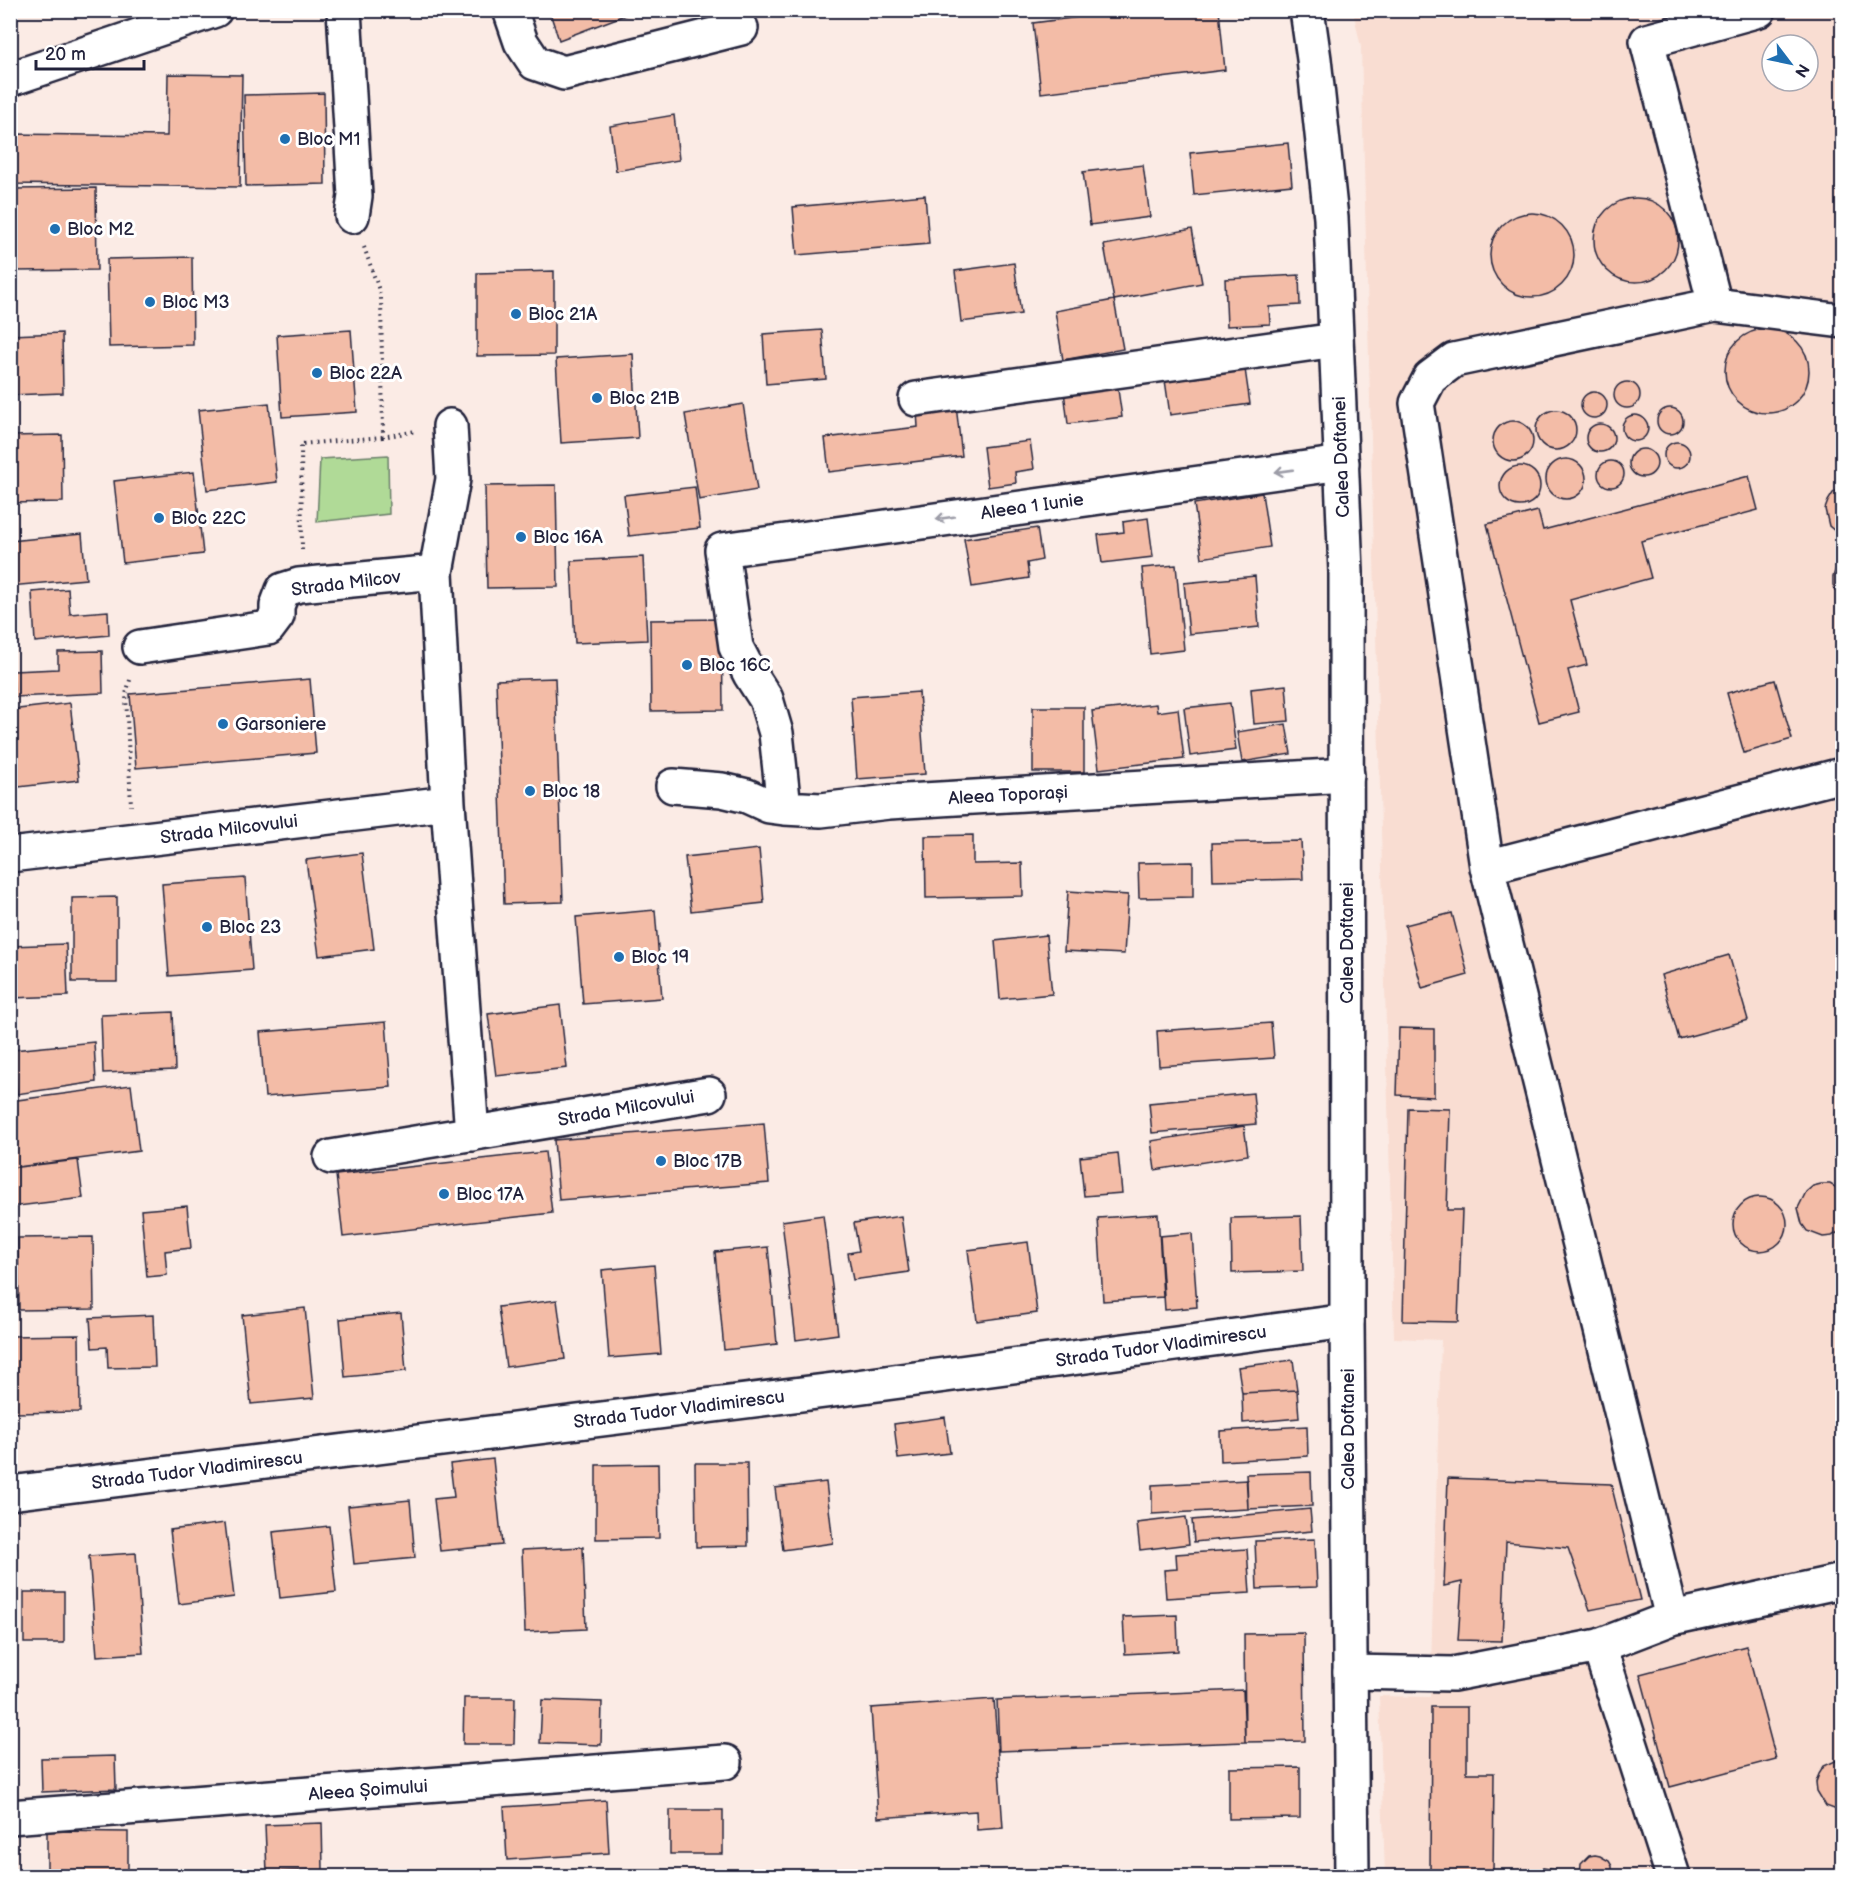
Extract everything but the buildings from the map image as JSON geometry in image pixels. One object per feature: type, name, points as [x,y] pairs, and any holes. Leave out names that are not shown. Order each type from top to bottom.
[{"type":"street","points":[[10,79],[215,10]]},
{"type":"street","points":[[344,10],[355,196],[352,216]]},
{"type":"street","points":[[510,10],[521,42],[535,63],[564,73],[741,28]]},
{"type":"street","name":"Calea Doftanei","points":[[1307,10],[1330,218],[1346,572],[1347,1321],[1352,1876]]},
{"type":"street","points":[[1716,305],[1647,40],[1759,10]]},
{"type":"street","points":[[1672,1618],[1487,867],[1418,403],[1430,378],[1454,360],[1716,305],[1842,321]]},
{"type":"street","points":[[916,399],[1336,340]]},
{"type":"street","points":[[450,426],[453,479],[436,572],[448,803],[472,1134]]},
{"type":"street","name":"Aleea 1 Iunie","points":[[784,808],[776,733],[766,699],[736,647],[722,550],[1342,463]]},
{"type":"street","name":"Strada Milcov","points":[[140,647],[268,628],[277,616],[277,606],[282,590],[299,585],[436,572]]},
{"type":"street","name":"Aleea Toporași","points":[[673,786],[722,790],[747,796],[769,806],[821,810],[889,802],[1347,775]]},
{"type":"street","points":[[1487,867],[1842,775]]},
{"type":"street","name":"Strada Milcovului","points":[[10,855],[448,803]]},
{"type":"street","name":"Strada Milcovului","points":[[332,1157],[709,1094]]},
{"type":"street","name":"Strada Tudor Vladimirescu","points":[[10,1493],[853,1387],[1347,1321]]},
{"type":"street","points":[[1350,1672],[1453,1674],[1599,1646],[1672,1618],[1842,1581]]},
{"type":"street","points":[[1599,1646],[1673,1876]]},
{"type":"street","name":"Aleea Șoimului","points":[[10,1817],[725,1762]]},
{"type":"path","points":[[352,216],[381,296],[383,437]]},
{"type":"path","points":[[302,544],[301,444],[383,437],[450,426]]},
{"type":"path","points":[[132,841],[126,694],[140,647]]},
{"type":"shaded area","points":[[1353,11],[1842,11],[1842,1876],[1385,1876],[1379,1696],[1430,1697],[1441,1340],[1394,1338],[1361,47]]},
{"type":"green space","points":[[388,455],[389,514],[317,522],[320,459]]},
{"type":"place","name":"Bloc M1","points":[[285,139]]},
{"type":"place","name":"Bloc M2","points":[[55,229]]},
{"type":"place","name":"Bloc M3","points":[[150,302]]},
{"type":"place","name":"Bloc 21A","points":[[516,314]]},
{"type":"place","name":"Bloc 22A","points":[[317,373]]},
{"type":"place","name":"Bloc 21B","points":[[597,398]]},
{"type":"place","name":"Bloc 22C","points":[[159,518]]},
{"type":"place","name":"Bloc 16A","points":[[521,537]]},
{"type":"place","name":"Bloc 16C","points":[[687,665]]},
{"type":"place","name":"Garsoniere","points":[[223,724]]},
{"type":"place","name":"Bloc 18","points":[[530,791]]},
{"type":"place","name":"Bloc 23","points":[[207,927]]},
{"type":"place","name":"Bloc 19","points":[[619,957]]},
{"type":"place","name":"Bloc 17B","points":[[661,1161]]},
{"type":"place","name":"Bloc 17A","points":[[444,1194]]}]
